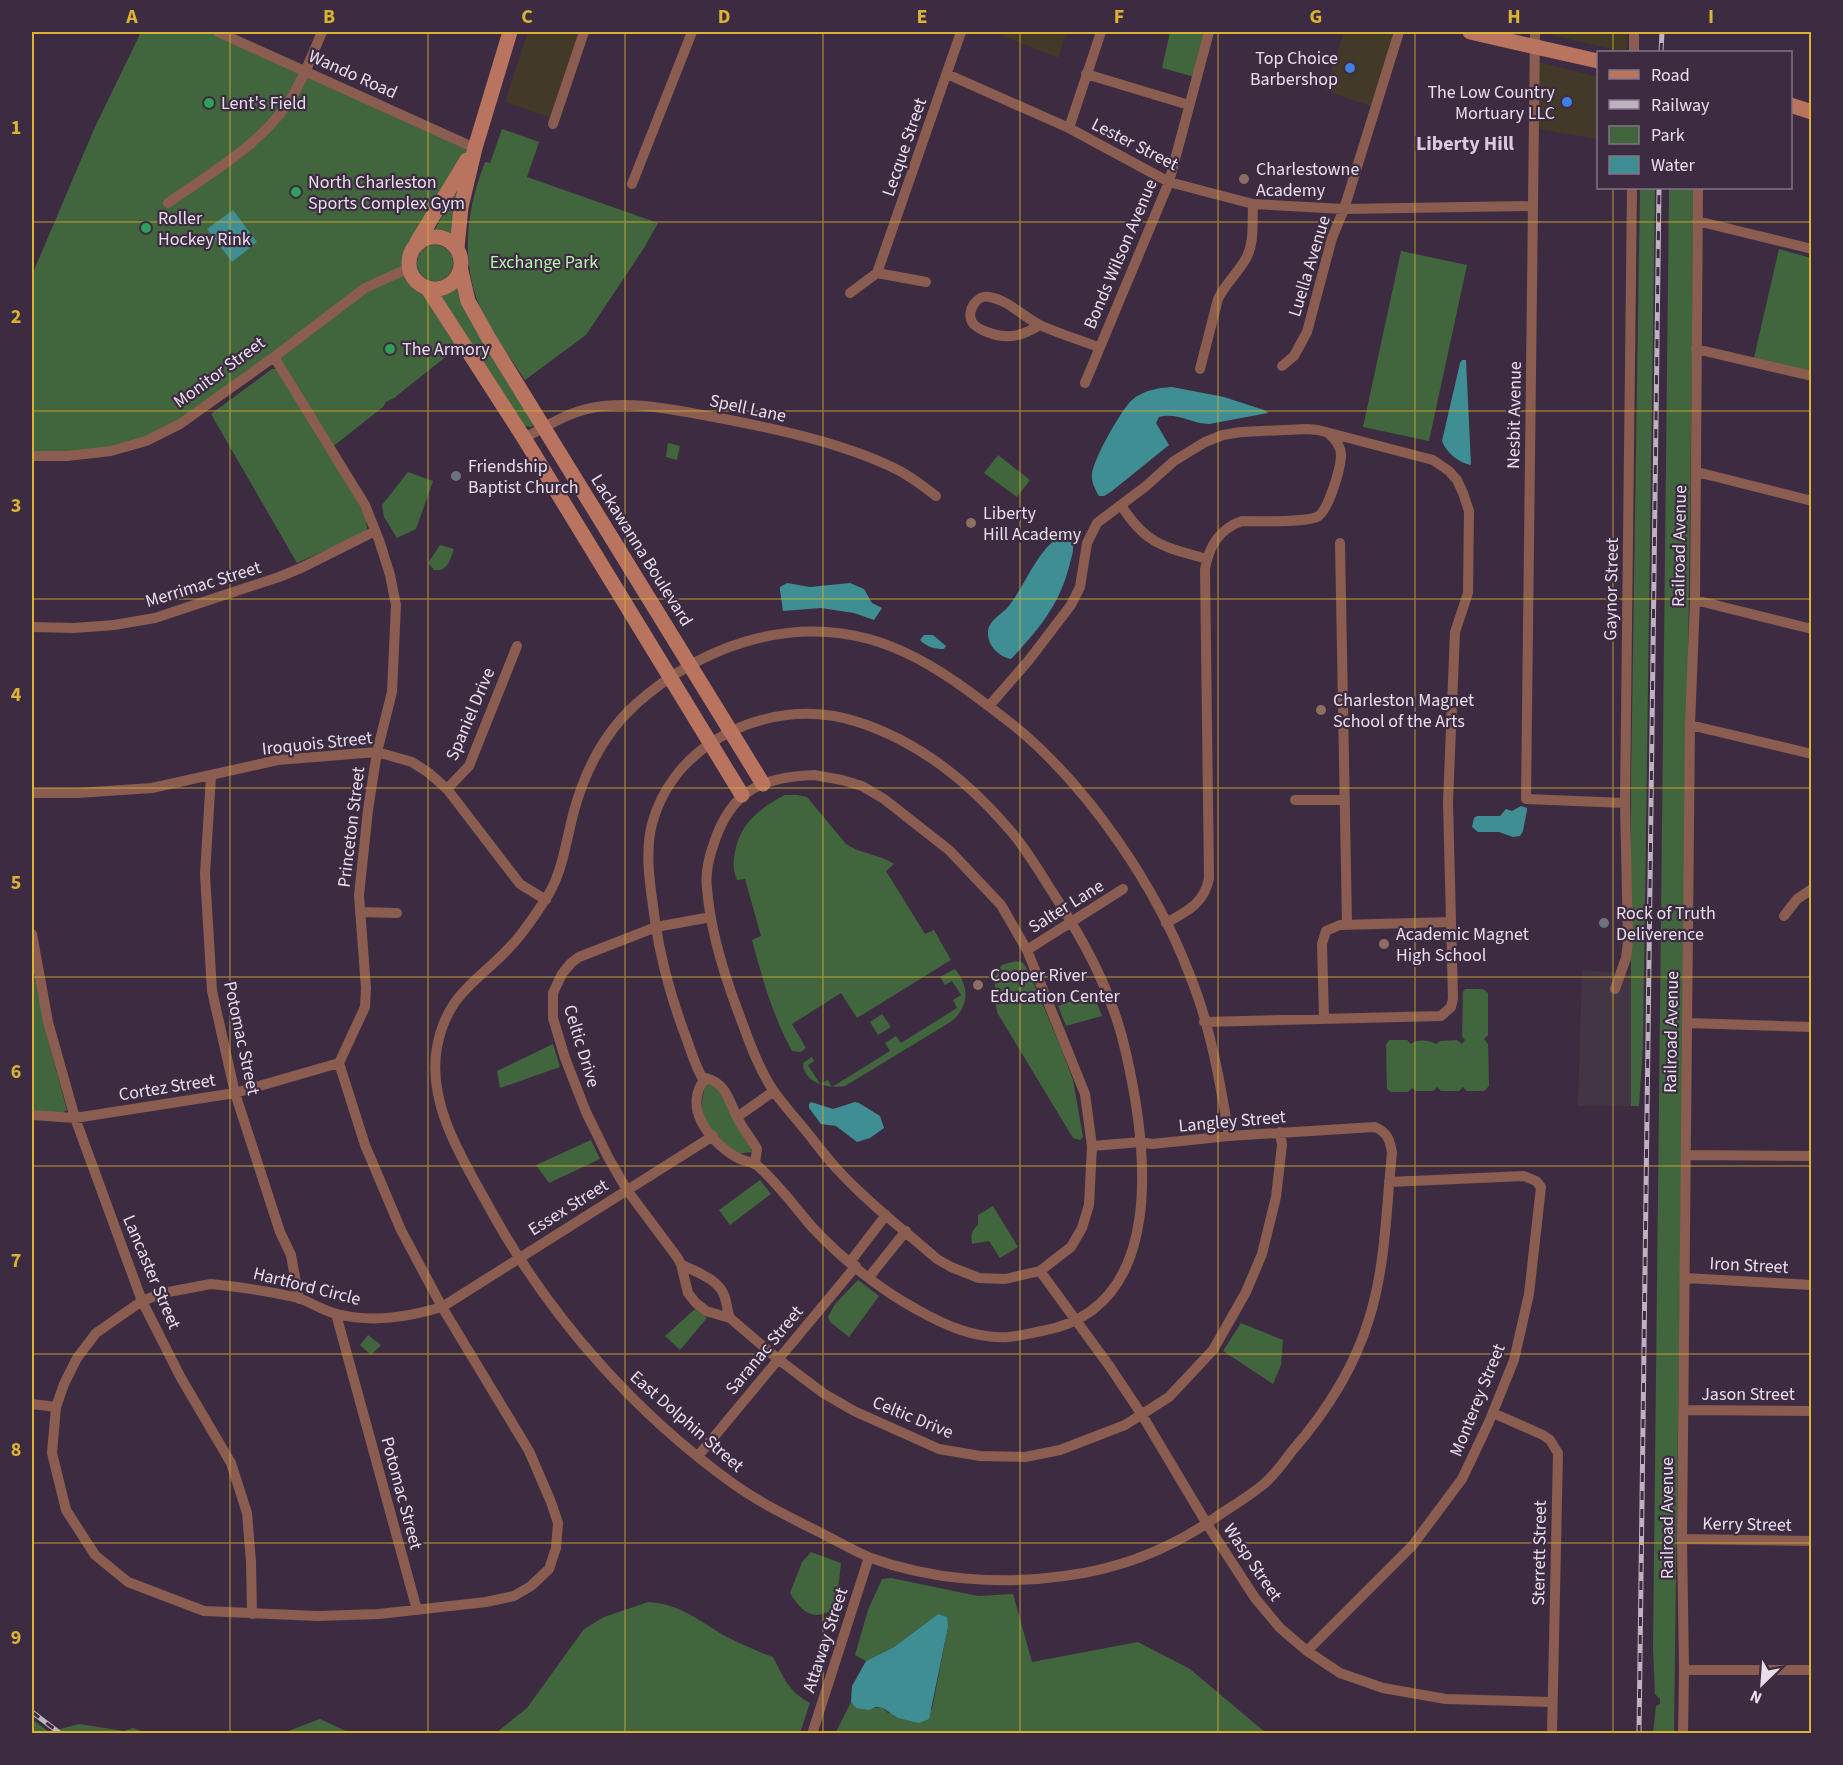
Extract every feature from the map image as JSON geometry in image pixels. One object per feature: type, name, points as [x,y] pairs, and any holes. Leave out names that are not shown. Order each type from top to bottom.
[{"type":"street","name":"Wando Road","points":[[218,32],[475,148]]},
{"type":"street","points":[[168,203],[249,145],[269,127],[289,102],[322,32]]},
{"type":"street","points":[[457,248],[461,207],[475,148],[510,32]]},
{"type":"street","points":[[553,124],[584,32]]},
{"type":"street","points":[[632,184],[692,32]]},
{"type":"street","name":"Lecque Street","points":[[877,273],[961,32]]},
{"type":"street","points":[[1069,128],[1101,32]]},
{"type":"street","name":"Bonds Wilson Avenue","points":[[1085,383],[1168,182],[1209,32]]},
{"type":"street","name":"Luella Avenue","points":[[1282,366],[1294,356],[1307,332],[1332,238],[1344,209],[1399,32]]},
{"type":"street","points":[[1470,32],[1535,39],[1597,60]]},
{"type":"street","points":[[1634,32],[1634,51]]},
{"type":"street","name":"Nesbit Avenue","points":[[1535,39],[1526,798],[1625,803]]},
{"type":"street","name":"Lester Street","points":[[947,74],[1069,128],[1168,182],[1252,204],[1344,209],[1533,206]]},
{"type":"street","points":[[1086,74],[1189,105]]},
{"type":"street","points":[[475,148],[408,259],[409,268],[416,281],[428,289],[524,438],[742,795]]},
{"type":"street","name":"Gaynor Street","points":[[1615,989],[1626,958],[1628,941],[1625,803],[1632,189]]},
{"type":"street","name":"Railroad Avenue","points":[[1683,1734],[1682,1539],[1690,725],[1697,472],[1698,189]]},
{"type":"street","points":[[1200,369],[1218,299],[1223,288],[1246,259],[1250,246],[1252,204]]},
{"type":"street","points":[[1697,221],[1812,249]]},
{"type":"street","points":[[416,245],[429,237],[437,236],[452,242],[457,248],[462,263],[461,271],[452,284],[445,288],[428,289]]},
{"type":"street","name":"Monitor Street","points":[[32,456],[67,456],[111,451],[146,441],[180,424],[365,288],[409,268]]},
{"type":"street","name":"Lackawanna Boulevard","points":[[461,271],[468,301],[488,337],[763,784]]},
{"type":"street","points":[[850,293],[877,273],[926,282]]},
{"type":"street","points":[[1040,325],[1023,335],[1006,337],[978,328],[972,322],[970,314],[976,301],[988,296],[1040,325],[1098,347]]},
{"type":"street","points":[[1696,349],[1812,376]]},
{"type":"street","name":"Princeton Street","points":[[274,357],[365,505],[390,575],[396,605],[392,692],[377,752],[359,895],[366,988],[365,1007],[339,1063]]},
{"type":"street","name":"Spell Lane","points":[[524,438],[577,412],[598,407],[638,406],[683,411],[792,434],[851,452],[897,469],[936,496]]},
{"type":"street","points":[[988,706],[1029,660],[1071,605],[1080,587],[1087,543],[1098,523],[1174,461],[1205,442],[1223,435],[1241,432],[1307,429],[1327,432],[1432,460],[1457,480],[1469,511],[1468,593],[1455,632],[1448,802],[1453,999],[1451,1007],[1441,1016],[1204,1022]]},
{"type":"street","points":[[1166,923],[1201,900],[1209,878],[1205,568],[1207,559],[1222,531],[1233,524],[1242,521],[1307,519],[1320,515],[1328,504],[1341,456],[1338,445],[1327,432]]},
{"type":"street","points":[[1697,472],[1812,501]]},
{"type":"street","points":[[1121,504],[1131,521],[1150,540],[1207,559]]},
{"type":"street","name":"Merrimac Street","points":[[32,627],[74,628],[155,618],[279,577],[375,531]]},
{"type":"street","points":[[1340,543],[1347,924]]},
{"type":"street","points":[[1695,600],[1812,629]]},
{"type":"street","name":"East Dolphin Street","points":[[1229,1136],[1217,1067],[1190,974],[1142,878],[1080,791],[1022,732],[939,670],[897,649],[863,637],[833,632],[789,632],[766,635],[724,649],[690,663],[669,676],[630,709],[609,733],[593,761],[572,817],[560,873],[546,900],[511,946],[469,984],[456,1000],[446,1017],[436,1052],[435,1087],[448,1128],[518,1259],[556,1311],[638,1404],[736,1486],[779,1512],[869,1557],[926,1572],[996,1580],[1034,1580],[1089,1573],[1163,1549],[1207,1524],[1266,1482],[1324,1412],[1344,1379],[1368,1323],[1379,1283],[1386,1243],[1392,1153],[1389,1139],[1384,1131],[1375,1127]]},
{"type":"street","name":"Spaniel Drive","points":[[447,789],[469,766],[517,646]]},
{"type":"street","points":[[704,1081],[679,1021],[668,986],[656,927],[648,867],[648,847],[651,826],[667,788],[680,769],[710,743],[755,722],[777,717],[813,714],[857,721],[901,740],[953,774],[1010,829],[1071,922],[1099,971],[1125,1045],[1136,1095],[1144,1171],[1141,1216],[1126,1269],[1106,1299],[1076,1320],[1051,1329],[1007,1337],[974,1335],[912,1307],[869,1277],[816,1231],[755,1163],[737,1157],[712,1136],[700,1120],[695,1108],[698,1089],[704,1081],[706,1078],[721,1085],[757,1149],[755,1163]]},
{"type":"street","points":[[1690,725],[1812,754]]},
{"type":"street","name":"Iroquois Street","points":[[32,793],[77,793],[152,788],[278,760],[377,752],[412,762],[429,773],[447,789],[520,884],[546,900]]},
{"type":"street","points":[[814,775],[862,786],[884,799],[949,850],[978,879],[1001,905],[1027,950],[1085,1094],[1092,1146],[1089,1205],[1082,1228],[1071,1247],[1040,1272],[1005,1279],[979,1278],[951,1268],[938,1259],[838,1170],[774,1091],[758,1064],[726,979],[706,885],[708,863],[719,826],[730,808],[742,795],[763,784],[791,776],[814,775]]},
{"type":"street","name":"Potomac Street","points":[[212,776],[205,849],[212,991],[235,1093],[280,1232],[291,1255],[299,1299]]},
{"type":"street","points":[[1295,800],[1345,800]]},
{"type":"street","name":"Salter Lane","points":[[1027,950],[1123,890]]},
{"type":"street","points":[[1784,916],[1797,899],[1812,890]]},
{"type":"street","points":[[360,912],[397,912]]},
{"type":"street","name":"Celtic Drive","points":[[711,917],[656,927],[579,957],[571,963],[557,982],[552,1003],[553,1018],[586,1112],[627,1190],[681,1264],[708,1278],[718,1287],[724,1295],[730,1318]]},
{"type":"street","points":[[1324,1019],[1323,937],[1331,927],[1347,924],[1451,922]]},
{"type":"street","name":"Lancaster Street","points":[[32,934],[48,1022],[75,1118],[142,1301],[181,1378],[231,1463],[247,1513],[252,1614]]},
{"type":"street","points":[[1688,1023],[1812,1027]]},
{"type":"street","points":[[339,1063],[365,1145],[401,1230],[442,1307]]},
{"type":"street","name":"Cortez Street","points":[[32,1115],[75,1118],[235,1093],[339,1063]]},
{"type":"street","points":[[737,1117],[774,1091]]},
{"type":"street","name":"Langley Street","points":[[1092,1146],[1141,1142],[1152,1144],[1280,1132],[1375,1127]]},
{"type":"street","name":"Celtic Drive","points":[[681,1264],[684,1283],[696,1303],[706,1311],[730,1318],[778,1359],[824,1393],[854,1411],[939,1449],[981,1456],[1024,1457],[1060,1450],[1093,1439],[1142,1415],[1169,1397],[1213,1350],[1246,1292],[1262,1254],[1276,1197],[1282,1145],[1280,1132]]},
{"type":"street","name":"Essex Street","points":[[442,1307],[712,1136]]},
{"type":"street","points":[[1686,1155],[1812,1156]]},
{"type":"street","name":"Monterey Street","points":[[1307,1651],[1412,1546],[1462,1479],[1493,1413],[1514,1360],[1525,1314],[1541,1187],[1536,1181],[1524,1176],[1389,1182]]},
{"type":"street","name":"Saranac Street","points":[[698,1456],[853,1264],[886,1215]]},
{"type":"street","points":[[869,1277],[906,1231]]},
{"type":"street","name":"Wasp Street","points":[[1040,1272],[1142,1415],[1207,1524],[1255,1598],[1280,1628],[1307,1651],[1340,1673],[1383,1688],[1446,1699],[1551,1702]]},
{"type":"street","name":"Iron Street","points":[[1685,1278],[1812,1285]]},
{"type":"street","name":"Hartford Circle","points":[[211,1284],[243,1287],[299,1299],[336,1314],[378,1319],[408,1317],[442,1307],[528,1451],[558,1523],[556,1548],[549,1569],[531,1586],[514,1596],[417,1610],[317,1616],[204,1611],[128,1582],[95,1555],[66,1510],[52,1453],[56,1407],[64,1384],[77,1358],[96,1333],[142,1301],[163,1293],[211,1284]]},
{"type":"street","name":"Potomac Street","points":[[336,1314],[417,1610]]},
{"type":"street","points":[[32,1404],[56,1407]]},
{"type":"street","name":"Jason Street","points":[[1684,1410],[1812,1411]]},
{"type":"street","name":"Sterrett Street","points":[[1493,1413],[1543,1435],[1550,1440],[1558,1453],[1552,1734]]},
{"type":"street","name":"Kerry Street","points":[[1682,1539],[1812,1541]]},
{"type":"street","name":"Attaway Street","points":[[812,1734],[869,1557]]},
{"type":"street","points":[[1684,1670],[1812,1670]]},
{"type":"shaded area","points":[[528,32],[584,32],[555,119],[505,102]]},
{"type":"shaded area","points":[[993,32],[1066,32],[1058,58]]},
{"type":"shaded area","points":[[1344,32],[1399,32],[1376,108],[1325,90]]},
{"type":"shaded area","points":[[1627,32],[1626,51],[1622,51],[1543,33]]},
{"type":"shaded area","points":[[1534,61],[1597,77],[1597,139],[1534,128]]},
{"type":"shaded area","points":[[1582,970],[1631,974],[1631,1106],[1578,1106]]},
{"type":"green space","points":[[141,32],[218,32],[475,148],[408,259],[411,275],[463,343],[331,448],[274,357],[180,424],[111,451],[32,456],[32,275],[95,127]]},
{"type":"green space","points":[[1170,32],[1206,32],[1195,77],[1162,68]]},
{"type":"green space","name":"Exchange Park","points":[[502,129],[539,142],[527,177],[658,223],[586,335],[525,380],[486,319],[476,297],[469,263],[468,229],[474,195],[485,162],[490,163]]},
{"type":"green space","points":[[1640,189],[1655,189],[1643,1046],[1639,1106],[1631,1106],[1631,780]]},
{"type":"green space","points":[[1669,189],[1693,189],[1674,1733],[1653,1734],[1656,1706],[1660,1704],[1660,1699],[1655,1694],[1653,1648]]},
{"type":"green space","points":[[455,193],[458,194],[451,237],[434,231]]},
{"type":"green space","points":[[435,245],[448,250],[453,263],[448,276],[435,281],[422,276],[417,263],[422,250]]},
{"type":"green space","points":[[1779,249],[1811,258],[1811,376],[1753,362]]},
{"type":"green space","points":[[1401,251],[1467,265],[1429,441],[1363,427]]},
{"type":"green space","points":[[455,287],[458,288],[534,425],[531,427],[525,426],[440,295]]},
{"type":"green space","points":[[272,369],[276,369],[351,489],[366,518],[367,528],[364,533],[297,563],[211,414]]},
{"type":"green space","points":[[668,443],[680,446],[677,460],[666,457]]},
{"type":"green space","points":[[998,455],[1030,480],[1017,497],[984,473]]},
{"type":"green space","points":[[408,472],[433,481],[416,529],[397,538],[384,517],[382,505]]},
{"type":"green space","points":[[440,545],[454,549],[445,567],[434,570],[428,563]]},
{"type":"green space","points":[[785,795],[807,797],[846,844],[894,864],[886,871],[925,934],[934,930],[951,960],[857,1018],[841,993],[792,1024],[806,1048],[801,1052],[792,1051],[774,1011],[752,940],[761,936],[745,879],[737,880],[734,866],[738,842],[746,825],[767,805]]},
{"type":"green space","points":[[1017,961],[1023,963],[1029,972],[1073,1080],[1083,1137],[1080,1140],[1073,1138],[998,1014],[995,996],[997,974],[1002,965]]},
{"type":"green space","points":[[32,966],[49,1044],[67,1110],[64,1112],[32,1112]]},
{"type":"green space","points":[[955,969],[963,982],[966,995],[962,1009],[952,1021],[845,1086],[833,1087],[890,1051],[885,1043],[896,1036],[901,1043],[957,1008],[953,1000],[961,995],[952,981],[945,985],[940,977]]},
{"type":"green space","points":[[1465,989],[1483,989],[1488,993],[1488,1035],[1484,1039],[1488,1044],[1489,1086],[1484,1091],[1467,1091],[1463,1087],[1459,1091],[1441,1091],[1437,1087],[1433,1091],[1416,1091],[1412,1088],[1408,1092],[1391,1092],[1387,1089],[1386,1045],[1389,1040],[1407,1040],[1411,1044],[1417,1041],[1427,1041],[1436,1044],[1440,1041],[1457,1040],[1462,1044],[1465,1040],[1462,1036],[1463,992]]},
{"type":"green space","points":[[1093,993],[1102,1016],[1066,1026],[1058,1006]]},
{"type":"green space","points":[[882,1014],[891,1027],[878,1035],[870,1022]]},
{"type":"green space","points":[[553,1044],[560,1067],[500,1088],[497,1071]]},
{"type":"green space","points":[[812,1057],[814,1061],[808,1065],[820,1084],[812,1080],[804,1070],[803,1063]]},
{"type":"green space","points":[[828,1080],[832,1086],[825,1085],[820,1084]]},
{"type":"green space","points":[[706,1084],[716,1085],[747,1137],[752,1152],[737,1154],[713,1132],[708,1124],[702,1107]]},
{"type":"green space","points":[[591,1140],[600,1159],[549,1183],[536,1165]]},
{"type":"green space","points":[[760,1180],[771,1194],[730,1225],[719,1210]]},
{"type":"green space","points":[[993,1206],[1018,1247],[1000,1258],[989,1241],[972,1244],[972,1233],[978,1225],[978,1215]]},
{"type":"green space","points":[[858,1280],[879,1296],[849,1337],[830,1322],[828,1317],[835,1304]]},
{"type":"green space","points":[[695,1309],[707,1318],[680,1350],[665,1336]]},
{"type":"green space","points":[[1241,1323],[1283,1340],[1281,1365],[1273,1384],[1223,1351]]},
{"type":"green space","points":[[368,1335],[381,1345],[371,1355],[360,1345]]},
{"type":"green space","points":[[811,1552],[841,1563],[836,1607],[828,1612],[815,1615],[799,1606],[790,1593],[802,1562]]},
{"type":"green space","points":[[891,1578],[978,1596],[1013,1594],[1032,1662],[1138,1642],[1190,1669],[1266,1733],[835,1734],[851,1702],[856,1708],[883,1708],[888,1713],[932,1709],[948,1627],[938,1614],[894,1647],[866,1661],[855,1655],[868,1610],[882,1579]]},
{"type":"green space","points":[[648,1602],[679,1609],[725,1636],[773,1657],[796,1694],[810,1703],[800,1733],[496,1733],[527,1708],[584,1629],[604,1617]]},
{"type":"green space","points":[[32,1719],[49,1732],[79,1724],[124,1731],[133,1728],[146,1733],[32,1733]]},
{"type":"green space","points":[[320,1719],[350,1733],[283,1733]]},
{"type":"water","points":[[233,210],[257,242],[232,262],[207,229]]},
{"type":"water","points":[[1462,360],[1466,360],[1471,465],[1453,456],[1442,441]]},
{"type":"water","points":[[1172,387],[1224,397],[1268,413],[1209,424],[1172,416],[1159,417],[1156,423],[1169,445],[1112,491],[1099,496],[1092,480],[1094,467],[1102,447],[1127,405],[1146,392]]},
{"type":"water","points":[[1066,534],[1072,542],[1073,552],[1056,602],[1041,625],[1011,659],[1002,656],[989,641],[990,624],[1008,607],[1048,546]]},
{"type":"water","points":[[787,583],[810,587],[850,583],[864,589],[872,603],[882,608],[874,620],[854,613],[821,608],[783,611],[780,587]]},
{"type":"water","points":[[924,635],[933,635],[946,646],[944,649],[928,646],[920,640]]},
{"type":"water","points":[[1521,806],[1527,810],[1520,836],[1513,837],[1499,832],[1478,832],[1472,827],[1474,818],[1477,816],[1500,816],[1506,809],[1512,811]]},
{"type":"water","points":[[811,1102],[833,1109],[855,1102],[859,1103],[880,1116],[884,1128],[870,1138],[857,1142],[836,1126],[821,1124],[809,1108]]},
{"type":"water","points":[[938,1614],[947,1617],[948,1627],[929,1719],[919,1723],[898,1718],[883,1708],[876,1707],[869,1710],[856,1708],[851,1702],[852,1686],[866,1661],[894,1647]]},
{"type":"railway","points":[[1661,51],[1662,32]]},
{"type":"railway","points":[[1639,1734],[1659,189]]},
{"type":"railway","points":[[32,1712],[61,1734]]},
{"type":"place","name":"Top Choice Barbershop","points":[[1350,68]]},
{"type":"place","name":"The Low Country Mortuary LLC","points":[[1567,102]]},
{"type":"place","name":"Lent's Field","points":[[209,103]]},
{"type":"place","name":"Charlestowne Academy","points":[[1244,179]]},
{"type":"place","name":"North Charleston Sports Complex Gym","points":[[296,192]]},
{"type":"place","name":"Roller Hockey Rink","points":[[146,228]]},
{"type":"place","name":"The Armory","points":[[390,349]]},
{"type":"place","name":"Friendship Baptist Church","points":[[456,476]]},
{"type":"place","name":"Liberty Hill Academy","points":[[971,523]]},
{"type":"place","name":"Charleston Magnet School of the Arts","points":[[1321,710]]},
{"type":"place","name":"Rock of Truth Deliverence","points":[[1604,923]]},
{"type":"place","name":"Academic Magnet High School","points":[[1384,944]]},
{"type":"place","name":"Cooper River Education Center","points":[[978,985]]},
{"type":"district","name":"Liberty Hill","points":[[1465,143]]}]
